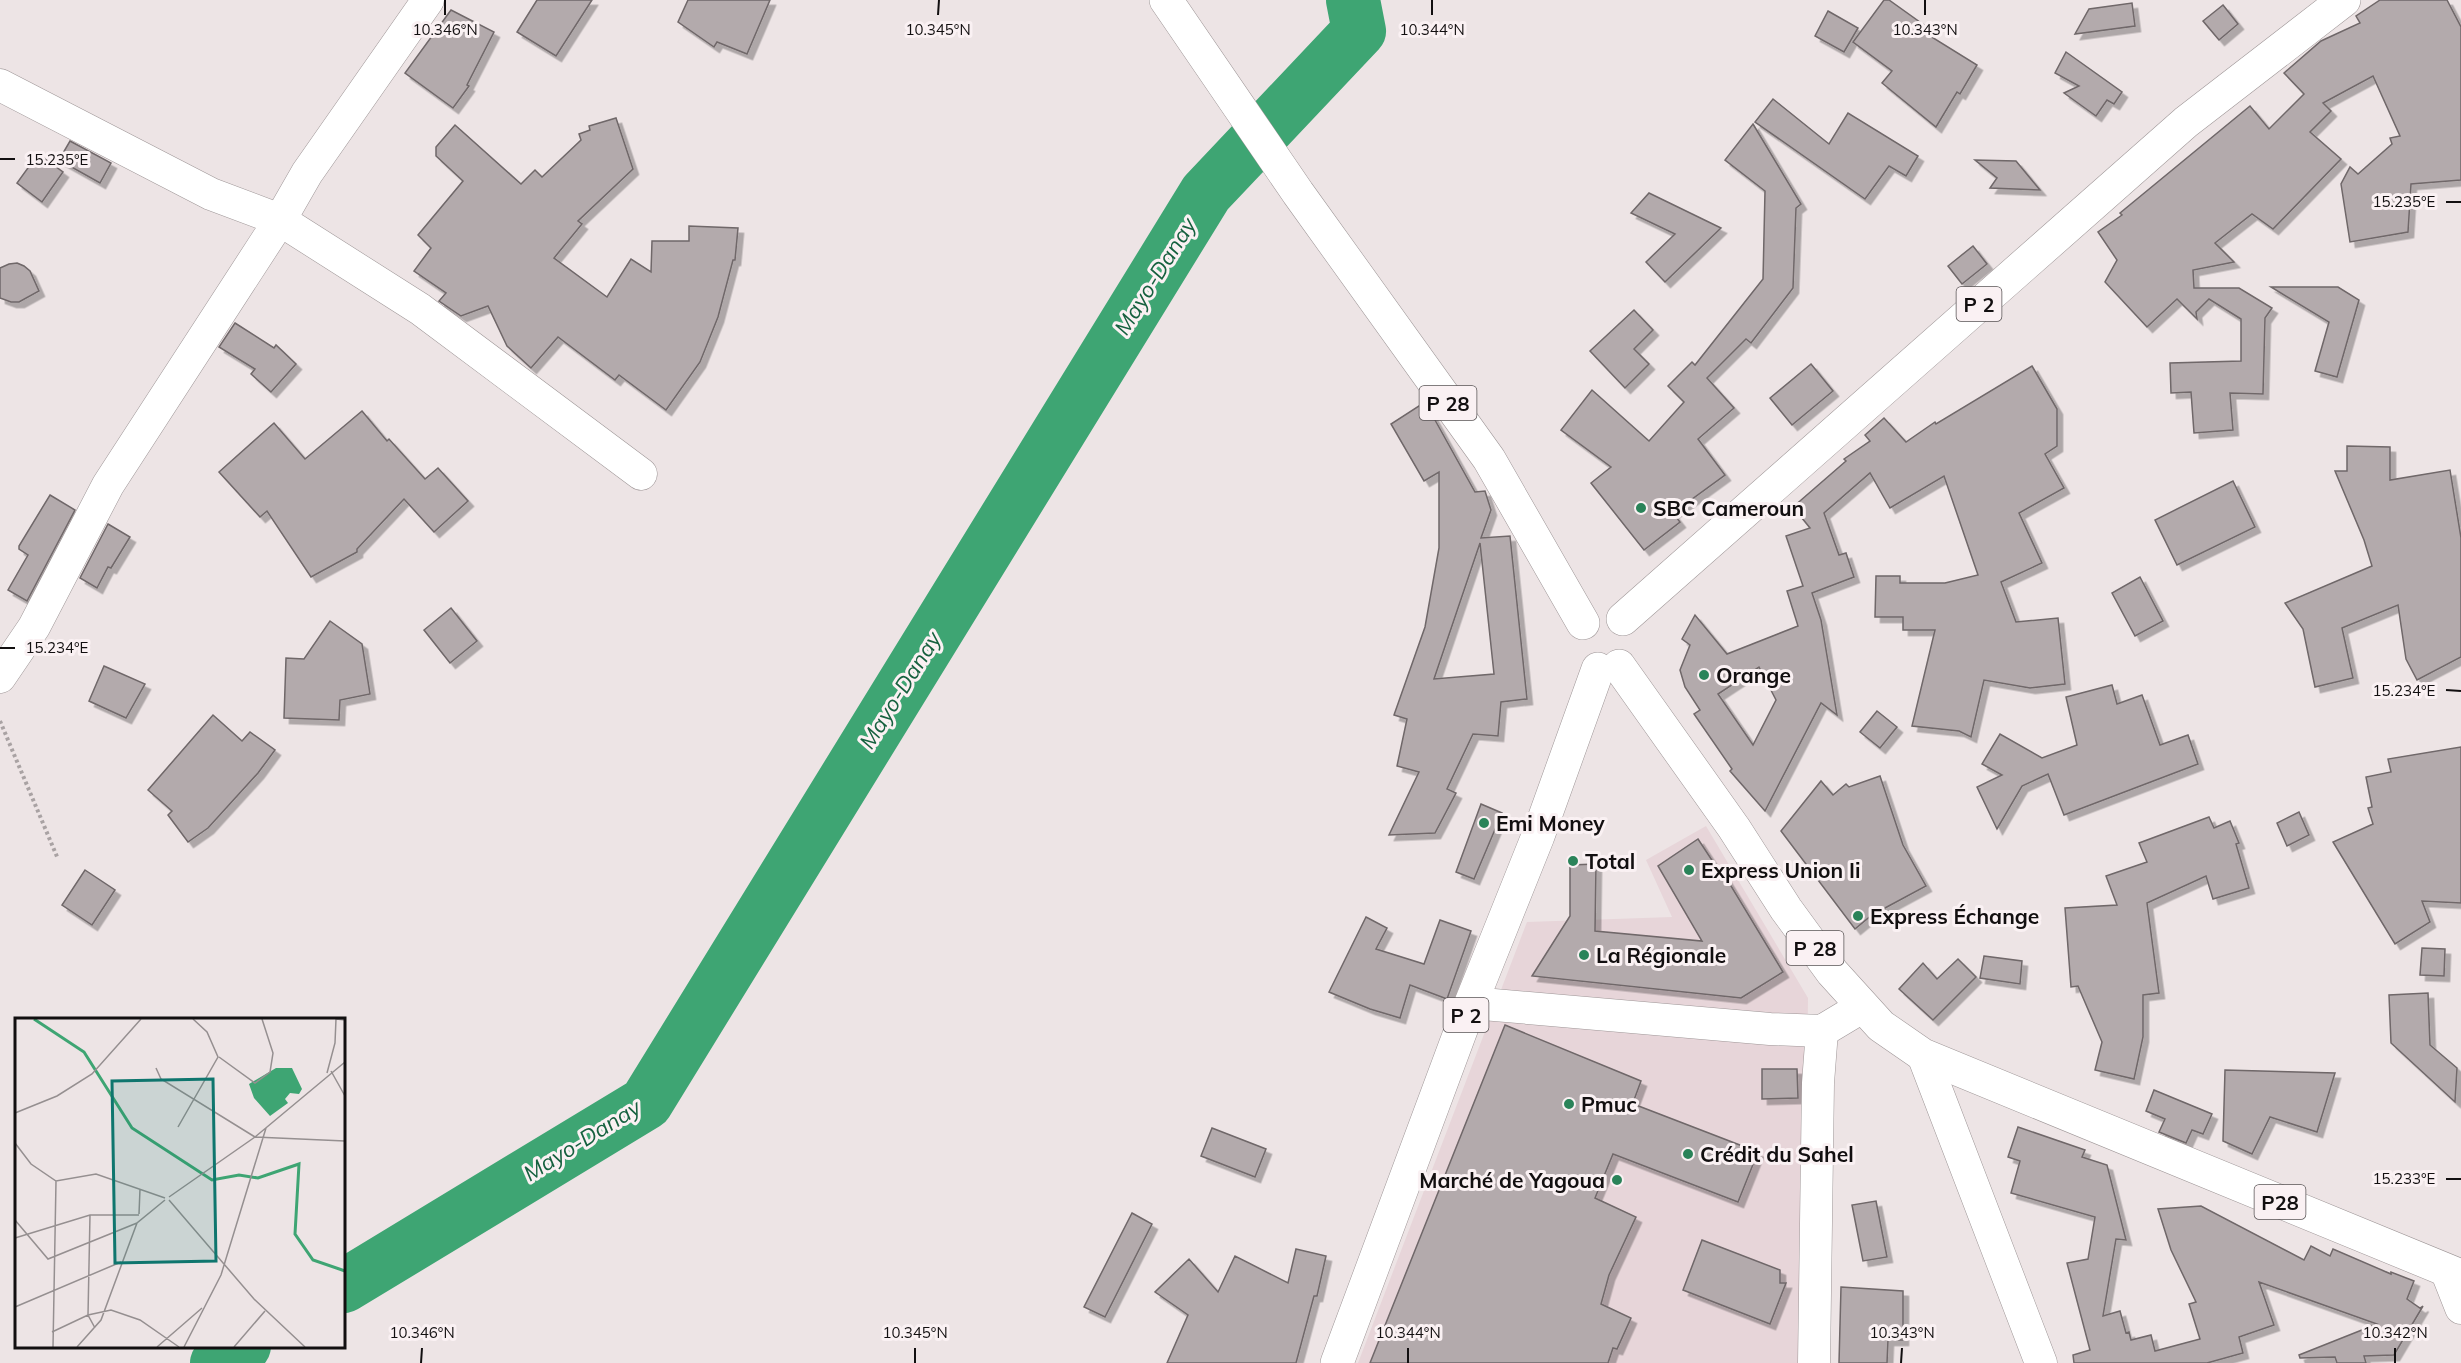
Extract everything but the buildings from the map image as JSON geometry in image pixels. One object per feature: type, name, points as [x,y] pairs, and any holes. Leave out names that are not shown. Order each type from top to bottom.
[{"type":"main road","name":"P 28","points":[[1167,0],[1298,192],[1488,459],[1583,623]]},
{"type":"main road","name":"P 2","points":[[1623,619],[2186,122],[2344,0]]},
{"type":"main road","points":[[1602,613],[1613,614],[1623,619],[1630,627],[1633,638],[1633,649],[1628,658],[1608,667],[1588,664],[1581,655],[1578,644],[1578,633],[1583,623],[1592,616],[1602,613]]},
{"type":"main road","name":"P 28","points":[[1608,667],[1734,828],[1786,909],[1832,972],[1881,1026],[1923,1055],[2099,1127]]},
{"type":"main road","name":"P 2","points":[[1337,1363],[1471,1004],[1608,667]]},
{"type":"main road","name":"P28","points":[[2099,1127],[2453,1273]]},
{"type":"street","points":[[0,677],[34,627],[108,485],[280,220],[307,173],[428,0]]},
{"type":"street","points":[[0,85],[211,194],[280,220],[420,309],[641,474]]},
{"type":"street","points":[[1471,1004],[1822,1031],[1862,1007]]},
{"type":"street","points":[[1815,1363],[1818,1083],[1822,1031]]},
{"type":"street","points":[[1923,1055],[2041,1363]]},
{"type":"street","points":[[2453,1273],[2461,1308]]},
{"type":"path","points":[[0,721],[58,859]]},
{"type":"shaded area","name":"Marché de Yagoua","points":[[1706,826],[1808,998],[1804,1363],[1358,1363],[1527,922],[1672,917],[1646,860]]},
{"type":"waterway","name":"Mayo-Danay","points":[[345,1285],[646,1103],[1206,193],[1359,31],[1353,0]]},
{"type":"waterway","name":"Mayo-Danay","points":[[217,1363],[241,1348]]},
{"type":"place","name":"SBC Cameroun","points":[[1641,508]]},
{"type":"place","name":"Orange","points":[[1704,675]]},
{"type":"place","name":"Emi Money","points":[[1484,823]]},
{"type":"place","name":"Total","points":[[1573,861]]},
{"type":"place","name":"Express Union Ii","points":[[1689,870]]},
{"type":"place","name":"Express Échange","points":[[1858,916]]},
{"type":"place","name":"La Régionale","points":[[1584,955]]},
{"type":"place","name":"Pmuc","points":[[1569,1104]]},
{"type":"place","name":"Crédit du Sahel","points":[[1688,1154]]},
{"type":"place","name":"Marché de Yagoua","points":[[1617,1180]]}]
